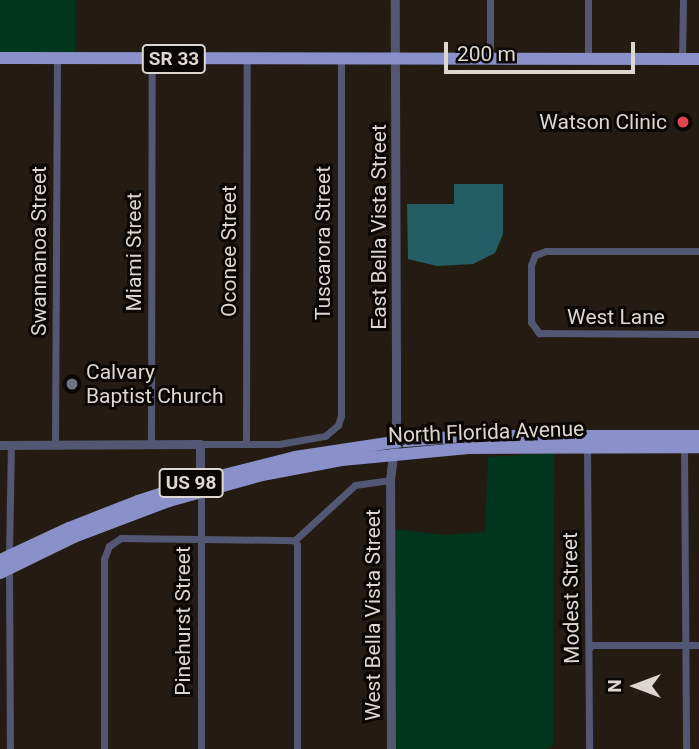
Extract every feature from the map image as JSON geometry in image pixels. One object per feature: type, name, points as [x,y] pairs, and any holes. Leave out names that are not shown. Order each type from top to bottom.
[{"type":"main road","name":"SR 33","points":[[0,58],[699,59]]},
{"type":"main road","name":"North Florida Avenue","points":[[4,565],[104,513],[200,486],[393,447],[464,436],[656,436],[695,444]]},
{"type":"main road","points":[[587,448],[591,442],[639,441],[656,436]]},
{"type":"main road","name":"North Florida Avenue","points":[[393,447],[587,448],[695,444]]},
{"type":"street","name":"East Bella Vista Street","points":[[390,480],[393,447],[395,0]]},
{"type":"street","points":[[490,0],[490,60]]},
{"type":"street","points":[[588,0],[588,60]]},
{"type":"street","points":[[682,59],[683,0]]},
{"type":"street","name":"Swannanoa Street","points":[[55,444],[57,58]]},
{"type":"street","name":"Miami Street","points":[[151,445],[152,59]]},
{"type":"street","name":"Oconee Street","points":[[246,444],[247,59]]},
{"type":"street","name":"Tuscarora Street","points":[[246,444],[278,444],[325,436],[338,425],[341,416],[341,60]]},
{"type":"street","name":"West Lane","points":[[699,251],[546,251],[535,255],[531,265],[531,322],[535,330],[543,335],[699,334]]},
{"type":"street","points":[[0,444],[246,444]]},
{"type":"street","name":"Pinehurst Street","points":[[200,444],[201,749]]},
{"type":"street","points":[[686,749],[686,645],[695,444]]},
{"type":"street","points":[[10,749],[4,565],[11,445]]},
{"type":"street","name":"Modest Street","points":[[587,448],[589,749]]},
{"type":"street","points":[[104,749],[105,553],[111,543],[121,538],[295,540],[345,491],[369,481],[390,480]]},
{"type":"street","name":"West Bella Vista Street","points":[[390,480],[391,749]]},
{"type":"street","points":[[295,540],[297,749]]},
{"type":"street","points":[[589,648],[592,645],[699,645]]},
{"type":"green space","points":[[0,0],[75,0],[75,54],[0,54]]},
{"type":"green space","points":[[554,453],[553,745],[547,749],[395,749],[395,529],[443,535],[485,532],[488,457]]},
{"type":"water","points":[[454,184],[503,184],[503,234],[495,253],[473,264],[437,266],[408,259],[407,204],[454,204]]},
{"type":"place","name":"Watson Clinic","points":[[683,122]]},
{"type":"place","name":"Calvary Baptist Church","points":[[72,384]]}]
